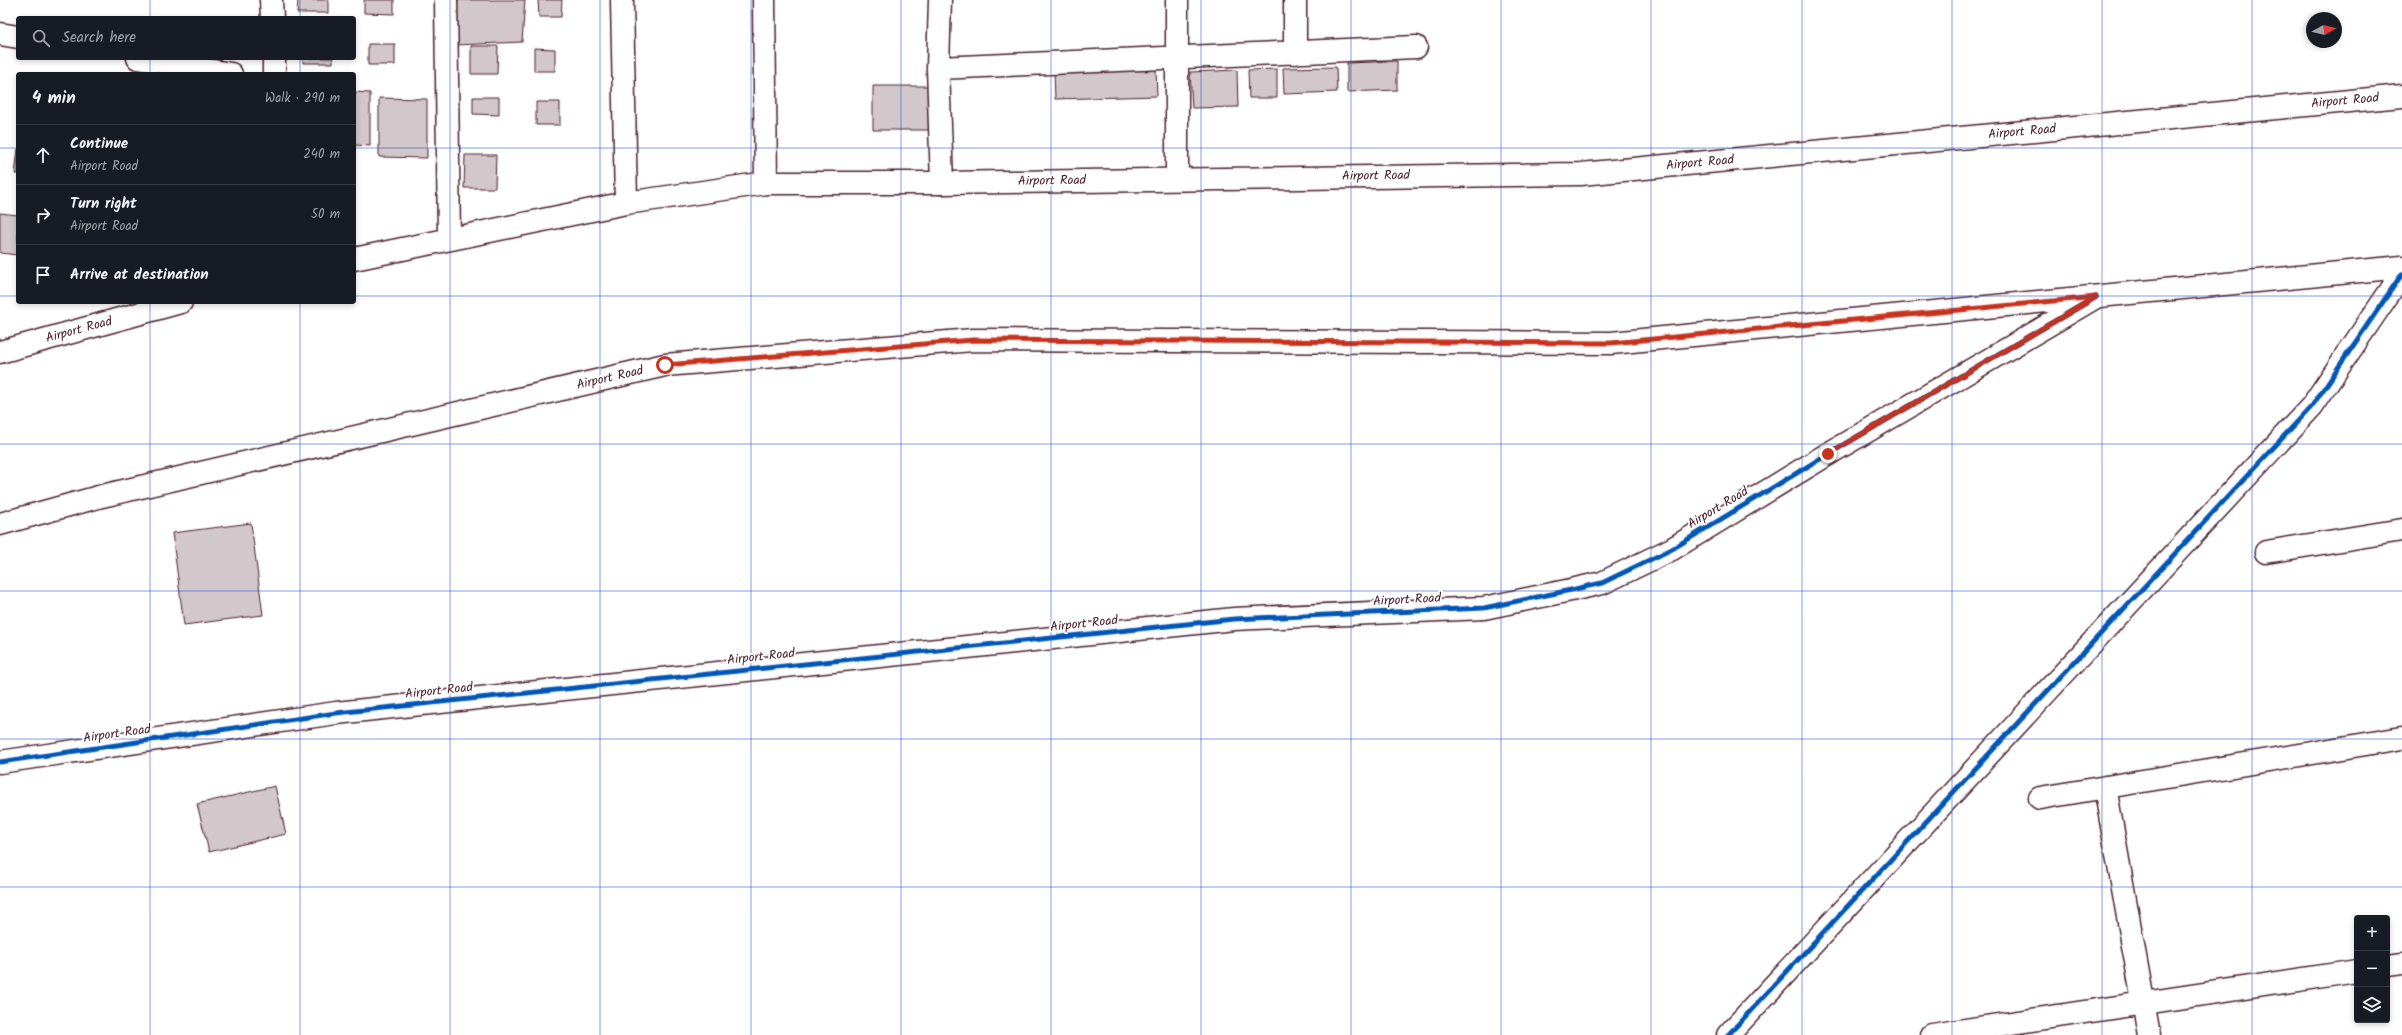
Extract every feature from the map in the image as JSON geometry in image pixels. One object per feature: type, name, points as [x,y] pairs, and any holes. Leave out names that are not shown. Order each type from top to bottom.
[{"type":"street","points":[[271,0],[272,16]]},
{"type":"street","points":[[446,0],[449,239]]},
{"type":"street","points":[[622,0],[626,203]]},
{"type":"street","points":[[764,0],[766,183]]},
{"type":"street","points":[[940,0],[938,68],[942,184]]},
{"type":"street","points":[[1177,0],[1177,179]]},
{"type":"street","points":[[1295,0],[1295,52]]},
{"type":"street","points":[[0,34],[16,37]]},
{"type":"street","points":[[938,68],[1416,47]]},
{"type":"street","points":[[150,60],[219,72]]},
{"type":"street","points":[[274,60],[274,72]]},
{"type":"street","name":"Airport Road","points":[[356,259],[626,203],[766,183],[942,184],[1177,179],[1581,174],[2402,96]]},
{"type":"street","name":"Airport Road","points":[[0,524],[102,496],[665,365],[973,340],[1611,343],[2402,267]]},
{"type":"street","points":[[1728,1035],[2312,406],[2402,274]]},
{"type":"street","name":"Airport Road","points":[[0,762],[336,713],[1234,619],[1484,608],[1558,593],[1602,583],[1672,549],[1828,454],[2096,297]]},
{"type":"street","name":"Airport Road","points":[[0,352],[174,304]]},
{"type":"street","points":[[2266,552],[2402,530]]},
{"type":"street","points":[[2040,798],[2402,738]]},
{"type":"street","points":[[2105,787],[2149,1035]]},
{"type":"street","points":[[2390,966],[2402,964]]},
{"type":"street","points":[[1932,1035],[2354,970]]},
{"type":"building","points":[[298,0],[328,0],[328,13],[297,13]]},
{"type":"building","points":[[364,0],[394,0],[394,14],[364,13]]},
{"type":"building","points":[[456,0],[525,0],[522,42],[456,45]]},
{"type":"building","points":[[538,0],[562,0],[561,17],[539,17]]},
{"type":"building","points":[[368,44],[395,44],[395,65],[368,65]]},
{"type":"building","points":[[471,46],[498,46],[497,74],[471,74]]},
{"type":"building","points":[[534,48],[555,49],[555,71],[534,71]]},
{"type":"building","points":[[303,60],[333,60],[333,63],[303,63]]},
{"type":"building","points":[[1397,61],[1397,90],[1347,92],[1347,63]]},
{"type":"building","points":[[1336,67],[1337,92],[1284,94],[1283,68]]},
{"type":"building","points":[[1156,68],[1157,96],[1055,99],[1054,71]]},
{"type":"building","points":[[1277,69],[1277,98],[1249,98],[1248,70]]},
{"type":"building","points":[[1237,70],[1238,107],[1192,108],[1190,72]]},
{"type":"building","points":[[873,86],[932,86],[933,130],[873,130]]},
{"type":"building","points":[[356,92],[370,93],[370,146],[356,145]]},
{"type":"building","points":[[473,97],[499,97],[499,115],[473,114]]},
{"type":"building","points":[[379,98],[427,99],[427,158],[379,157]]},
{"type":"building","points":[[536,102],[560,102],[560,125],[536,125]]},
{"type":"building","points":[[465,155],[496,155],[495,188],[464,188]]},
{"type":"building","points":[[0,213],[16,215],[16,255],[0,253]]},
{"type":"building","points":[[251,523],[263,615],[184,625],[172,533]]},
{"type":"building","points":[[275,786],[286,834],[209,852],[197,804]]},
{"type":"cycle path","points":[[1728,1035],[2312,406],[2402,274]]},
{"type":"cycle path","points":[[0,762],[336,713],[1234,619],[1484,608],[1571,590],[1602,583],[1672,549],[1828,454],[2096,297]]},
{"type":"route","points":[[665,365],[973,340],[1611,343],[2096,297],[1828,454]]}]
